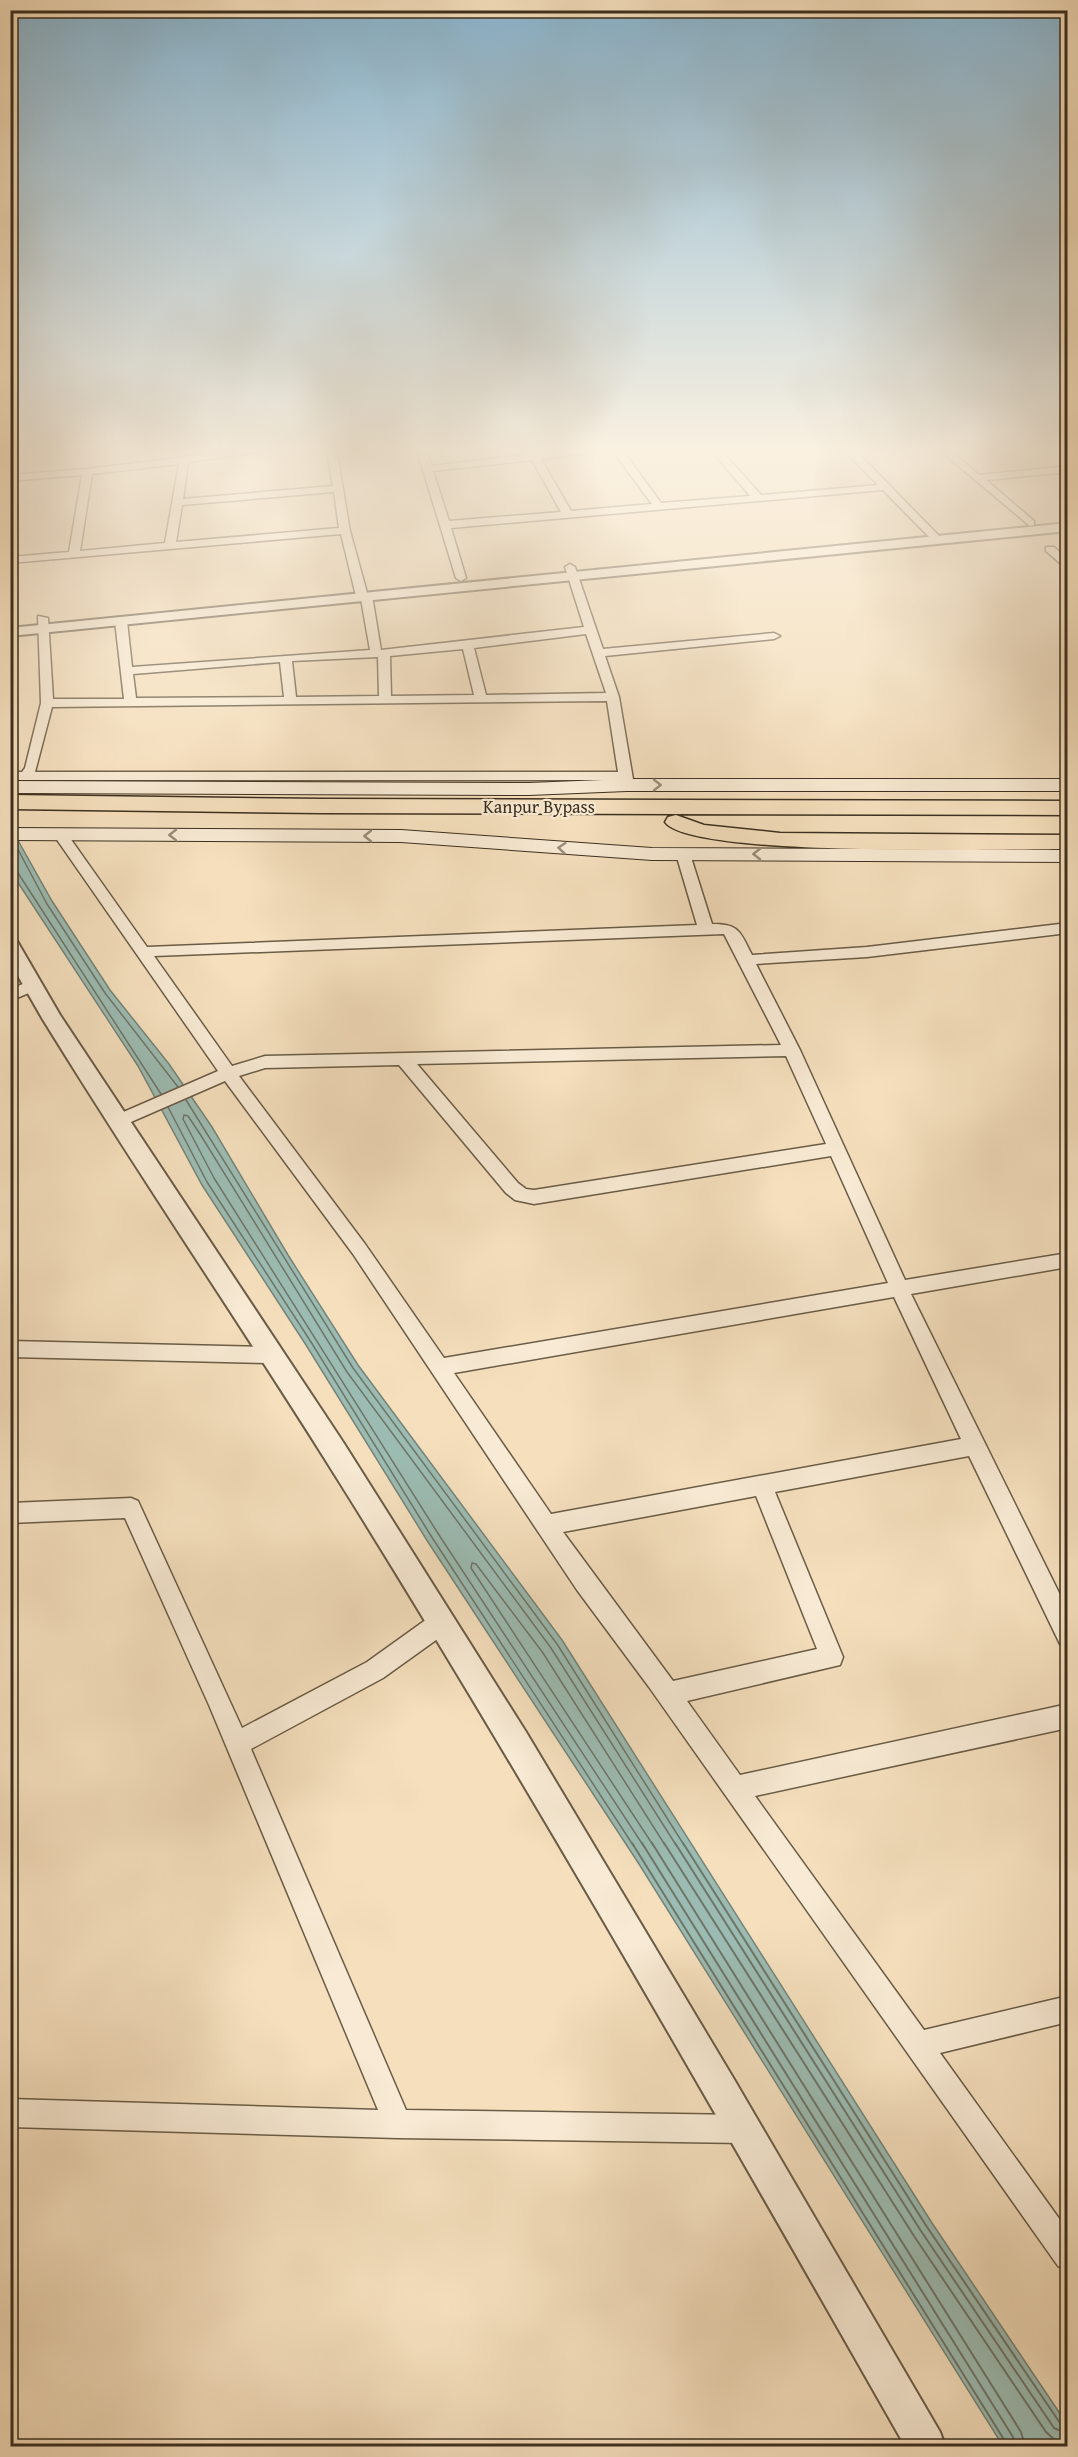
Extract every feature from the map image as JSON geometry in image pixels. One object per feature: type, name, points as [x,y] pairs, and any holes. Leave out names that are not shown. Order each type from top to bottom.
[{"type":"highway","points":[[699,807],[788,795],[1068,795]]},
{"type":"highway","name":"Kanpur Bypass","points":[[10,802],[322,807],[1068,808]]},
{"type":"highway","points":[[676,822],[700,831],[780,840],[1068,842]]},
{"type":"highway","name":"Kanpur Bypass","points":[[12,829],[676,822],[1068,822]]},
{"type":"main road","points":[[10,787],[529,789],[626,780],[1068,785]]},
{"type":"main road","points":[[12,829],[60,834],[401,836],[595,851],[683,854],[1068,856]]},
{"type":"street","points":[[353,562],[380,653],[385,700]]},
{"type":"street","points":[[456,562],[461,578]]},
{"type":"street","points":[[10,621],[42,623],[121,621],[362,593],[668,562]]},
{"type":"street","points":[[10,632],[42,623],[362,593],[461,578],[571,571]]},
{"type":"street","points":[[10,776],[626,780],[614,697],[571,571]]},
{"type":"street","points":[[121,621],[130,702]]},
{"type":"street","points":[[26,776],[31,768],[47,704],[42,623]]},
{"type":"street","points":[[127,671],[380,653],[591,630]]},
{"type":"street","points":[[599,653],[774,636]]},
{"type":"street","points":[[468,645],[481,699]]},
{"type":"street","points":[[286,658],[290,701]]},
{"type":"street","points":[[47,704],[614,697]]},
{"type":"street","points":[[60,834],[228,1073],[359,1249],[442,1367],[546,1525],[1068,2256]]},
{"type":"street","points":[[683,854],[706,930]]},
{"type":"street","points":[[748,960],[867,952],[1068,928]]},
{"type":"street","points":[[142,952],[706,930],[727,930],[733,933],[792,1050],[899,1288],[974,1446],[1068,1636]]},
{"type":"street","points":[[10,945],[22,991],[118,1121],[371,1508],[442,1622],[744,2129],[926,2446]]},
{"type":"street","points":[[118,1121],[228,1073],[266,1062],[792,1050]]},
{"type":"street","points":[[402,1058],[495,1170],[521,1195],[534,1197],[837,1149]]},
{"type":"street","points":[[442,1367],[1068,1260]]},
{"type":"street","points":[[10,1349],[270,1355]]},
{"type":"street","points":[[546,1525],[974,1446]]},
{"type":"street","points":[[668,1694],[832,1657],[762,1486]]},
{"type":"street","points":[[10,1513],[131,1508],[237,1744],[398,2124]]},
{"type":"street","points":[[237,1744],[375,1670],[442,1622]]},
{"type":"street","points":[[735,1788],[1068,1716]]},
{"type":"street","points":[[919,2045],[1068,2009]]},
{"type":"street","points":[[10,2113],[398,2124],[744,2129]]},
{"type":"water","points":[[11,828],[52,901],[110,990],[169,1064],[212,1127],[288,1255],[358,1365],[562,1640],[932,2223],[1067,2424],[1067,2446],[1003,2446],[639,1864],[428,1542],[306,1345],[202,1185],[138,1066],[11,872]]}]
